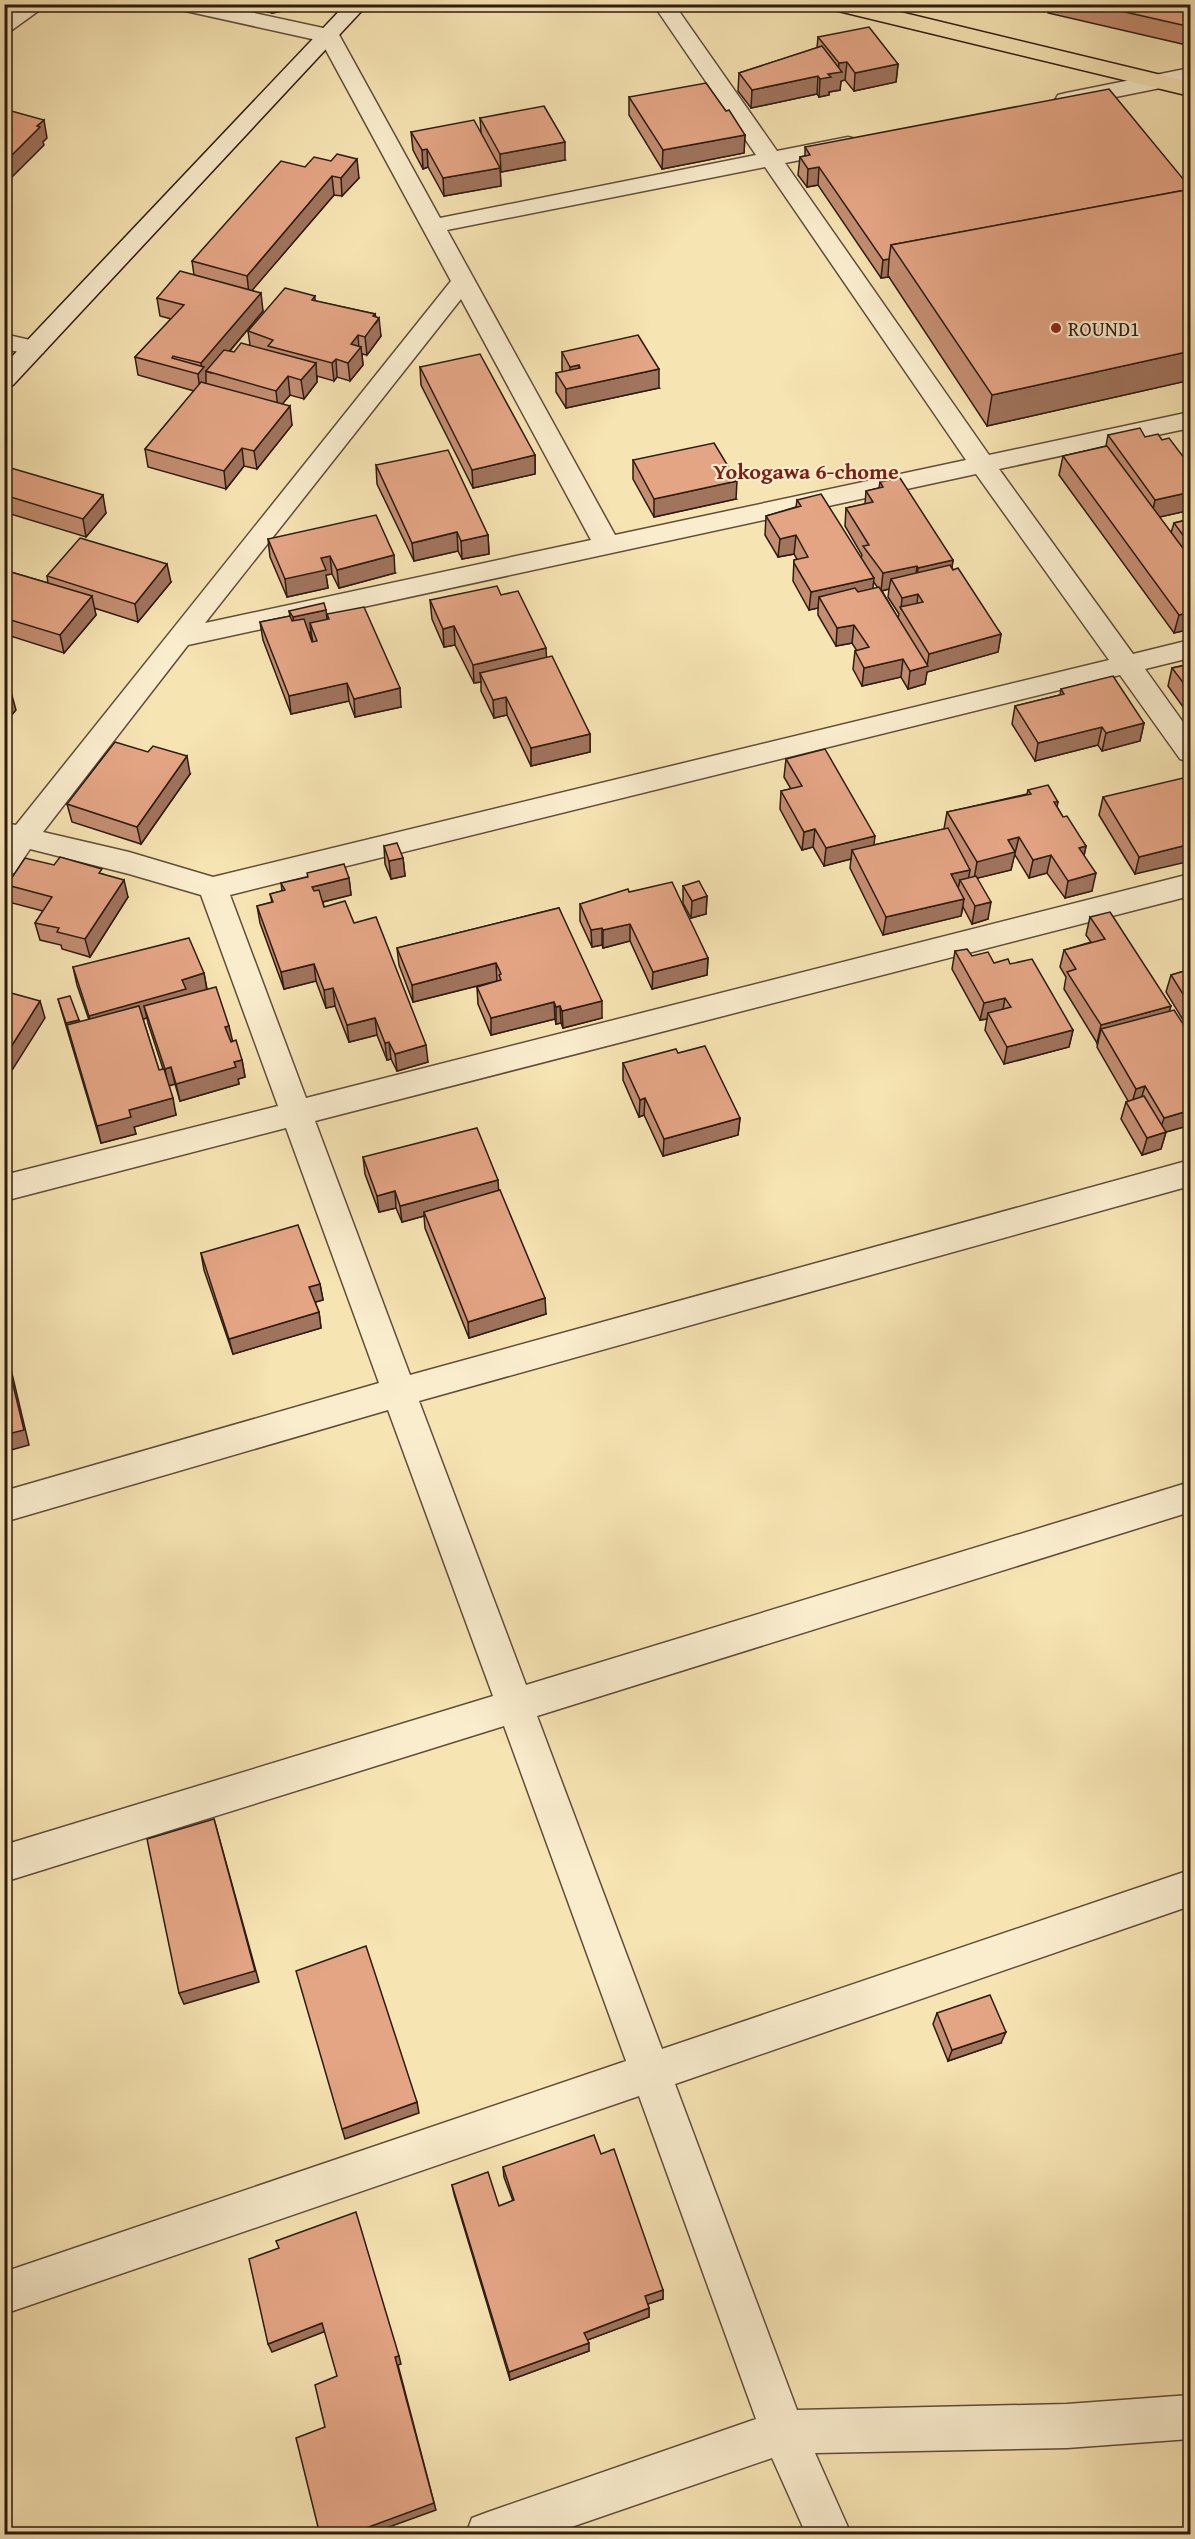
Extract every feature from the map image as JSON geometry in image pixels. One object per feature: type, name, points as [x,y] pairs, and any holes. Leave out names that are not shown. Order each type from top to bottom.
[{"type":"highway","points":[[838,4],[1191,89]]},
{"type":"street","points":[[4,25],[38,4]]},
{"type":"street","points":[[181,4],[329,36],[607,545]]},
{"type":"street","points":[[4,380],[358,4]]},
{"type":"street","points":[[663,4],[982,464],[1191,752]]},
{"type":"street","points":[[1050,103],[1191,75]]},
{"type":"street","points":[[433,226],[872,139]]},
{"type":"street","points":[[4,865],[14,835],[179,638],[463,281]]},
{"type":"street","points":[[4,341],[34,348]]},
{"type":"street","points":[[179,638],[1191,420]]},
{"type":"street","points":[[14,835],[129,863],[213,888],[1191,649]]},
{"type":"street","points":[[4,1188],[1191,885]]},
{"type":"street","points":[[213,888],[783,2432],[830,2535]]},
{"type":"street","points":[[4,1507],[399,1392],[1191,1173]]},
{"type":"street","points":[[4,1864],[1191,1497]]},
{"type":"street","points":[[4,2293],[1191,1888]]},
{"type":"street","points":[[488,2535],[783,2432],[1067,2426],[1191,2417]]},
{"type":"building","points":[[1090,4],[1191,4],[1191,27]]},
{"type":"building","points":[[869,27],[898,64],[855,73],[847,62],[839,63],[818,37]]},
{"type":"building","points":[[822,46],[842,72],[828,74],[831,77],[820,79],[818,76],[752,90],[739,73]]},
{"type":"building","points":[[706,83],[726,111],[729,110],[745,135],[663,150],[629,97]]},
{"type":"building","points":[[1109,89],[1188,185],[1191,184],[1191,189],[891,245],[889,259],[883,260],[819,167],[808,169],[800,157],[810,155],[805,147]]},
{"type":"building","points":[[544,106],[565,142],[500,154],[480,118]]},
{"type":"building","points":[[4,109],[44,120],[37,126],[40,127],[4,163]]},
{"type":"building","points":[[474,120],[500,168],[443,178],[427,149],[422,150],[411,132]]},
{"type":"building","points":[[337,154],[357,159],[341,178],[332,176],[247,276],[192,261],[281,161],[305,167],[314,157],[331,161]]},
{"type":"building","name":"ROUND1","points":[[1191,189],[1191,351],[992,395],[891,245]]},
{"type":"building","points":[[180,271],[261,293],[201,363],[173,356],[172,358],[204,367],[198,374],[135,357],[184,305],[157,298]]},
{"type":"building","points":[[285,288],[315,296],[312,300],[375,314],[373,316],[379,318],[365,337],[358,335],[351,344],[361,347],[348,363],[336,359],[332,363],[268,346],[273,340],[248,331]]},
{"type":"building","points":[[638,335],[659,369],[566,389],[556,373],[580,368],[579,365],[570,367],[562,352]]},
{"type":"building","points":[[241,343],[316,363],[301,380],[288,376],[276,391],[206,371],[224,350],[234,352]]},
{"type":"building","points":[[480,354],[535,455],[472,470],[420,367]]},
{"type":"building","points":[[201,382],[290,406],[254,451],[242,448],[224,471],[145,449]]},
{"type":"building","points":[[1140,428],[1145,437],[1158,434],[1162,440],[1169,438],[1191,467],[1191,492],[1155,500],[1108,435]]},
{"type":"building","points":[[714,443],[737,481],[654,499],[633,460]]},
{"type":"building","points":[[1107,446],[1191,559],[1191,612],[1179,615],[1063,456]]},
{"type":"building","points":[[448,450],[488,535],[461,541],[457,532],[412,543],[376,465]]},
{"type":"building","points":[[4,466],[103,495],[83,519],[4,495]]},
{"type":"building","points":[[900,478],[953,560],[883,573],[863,546],[869,545],[846,508],[873,502],[866,491],[883,487],[880,482]]},
{"type":"building","points":[[821,494],[874,578],[811,592],[794,563],[794,560],[808,557],[796,535],[780,539],[766,516],[801,506],[797,500]]},
{"type":"building","points":[[376,515],[394,555],[337,570],[330,556],[321,558],[326,570],[285,579],[268,539]]},
{"type":"building","points":[[1191,519],[1191,546],[1174,523]]},
{"type":"building","points":[[80,538],[167,564],[135,604],[47,576]]},
{"type":"building","points":[[950,565],[953,570],[958,568],[1001,634],[929,654],[900,607],[923,602],[918,594],[902,598],[891,579]]},
{"type":"building","points":[[4,570],[92,596],[60,635],[4,618]]},
{"type":"building","points":[[497,586],[501,595],[518,591],[546,648],[473,665],[454,626],[443,629],[430,600]]},
{"type":"building","points":[[879,587],[928,666],[910,671],[903,659],[864,668],[855,651],[869,647],[854,625],[837,628],[819,597],[855,588],[858,592]]},
{"type":"building","points":[[324,603],[326,610],[293,617],[289,611]]},
{"type":"building","points":[[364,607],[400,688],[354,699],[347,683],[289,696],[260,622],[290,616],[292,621],[304,619],[312,642],[317,641],[310,623],[329,619],[327,614]]},
{"type":"building","points":[[552,656],[590,734],[531,748],[506,697],[493,700],[480,673]]},
{"type":"building","points":[[1191,664],[1191,693],[1172,668]]},
{"type":"building","points":[[1113,676],[1144,723],[1106,733],[1102,727],[1038,743],[1015,706],[1064,694],[1061,689]]},
{"type":"building","points":[[4,689],[11,692],[4,700]]},
{"type":"building","points":[[115,742],[148,752],[153,746],[187,756],[137,827],[67,804]]},
{"type":"building","points":[[825,749],[875,836],[826,848],[815,829],[804,832],[781,791],[802,786],[786,759]]},
{"type":"building","points":[[1183,778],[1191,789],[1191,844],[1139,857],[1103,797]]},
{"type":"building","points":[[1048,785],[1058,802],[1054,802],[1063,817],[1067,816],[1086,846],[1079,848],[1096,873],[1068,881],[1051,855],[1033,860],[1019,837],[1008,840],[1015,852],[977,862],[947,812],[1031,794],[1028,790]]},
{"type":"building","points":[[948,828],[970,870],[951,874],[964,899],[886,917],[852,850]]},
{"type":"building","points":[[397,843],[403,858],[389,861],[384,846]]},
{"type":"building","points":[[60,857],[102,869],[99,873],[124,880],[85,939],[57,932],[59,928],[35,923],[52,897],[7,885],[25,858],[54,865]]},
{"type":"building","points":[[344,864],[349,878],[312,887],[314,891],[319,890],[324,907],[345,901],[354,923],[376,917],[426,1045],[395,1054],[389,1042],[385,1043],[375,1018],[347,1025],[333,988],[324,990],[314,964],[281,972],[257,906],[273,902],[270,894],[285,890],[281,883],[308,877],[307,873]]},
{"type":"building","points":[[976,876],[991,902],[975,906],[960,880]]},
{"type":"building","points":[[699,881],[707,896],[692,901],[683,886]]},
{"type":"building","points":[[672,882],[708,958],[653,972],[630,924],[603,930],[602,928],[591,930],[580,904],[628,889],[629,892]]},
{"type":"building","points":[[559,908],[602,1001],[562,1011],[560,1006],[556,1007],[554,1002],[491,1018],[477,987],[501,980],[496,963],[412,985],[397,948]]},
{"type":"building","points":[[1110,912],[1171,1006],[1101,1025],[1067,972],[1076,969],[1064,950],[1105,939],[1090,917]]},
{"type":"building","points":[[189,938],[204,973],[182,980],[186,989],[89,1016],[73,967]]},
{"type":"building","points":[[967,949],[972,956],[988,952],[994,963],[1008,959],[1010,964],[1032,959],[1073,1030],[1007,1047],[988,1013],[1011,1007],[1005,998],[984,1003],[955,951]]},
{"type":"building","points":[[1191,969],[1191,1007],[1171,975]]},
{"type":"building","points":[[216,987],[229,1026],[225,1027],[231,1042],[236,1040],[242,1060],[234,1062],[236,1067],[176,1084],[171,1067],[165,1069],[144,1006]]},
{"type":"building","points":[[4,991],[40,1001],[4,1058]]},
{"type":"building","points":[[70,996],[79,1020],[66,1023],[58,999]]},
{"type":"building","points":[[139,1006],[159,1070],[164,1069],[173,1098],[129,1110],[131,1117],[97,1126],[67,1025]]},
{"type":"building","points":[[1174,1010],[1191,1036],[1191,1110],[1164,1118],[1145,1086],[1136,1089],[1101,1029]]},
{"type":"building","points":[[705,1046],[740,1118],[664,1139],[645,1098],[640,1100],[623,1063],[676,1049],[678,1053]]},
{"type":"building","points":[[1144,1096],[1166,1132],[1147,1138],[1126,1102]]},
{"type":"building","points":[[477,1128],[498,1180],[400,1206],[395,1191],[377,1196],[363,1157]]},
{"type":"building","points":[[500,1190],[545,1298],[468,1322],[424,1212]]},
{"type":"building","points":[[298,1225],[320,1284],[309,1287],[319,1312],[229,1339],[201,1253]]},
{"type":"building","points":[[4,1348],[24,1430],[4,1435]]},
{"type":"building","points":[[214,1819],[255,1971],[179,1993],[147,1839]]},
{"type":"building","points":[[366,1946],[417,2102],[342,2129],[296,1971]]},
{"type":"building","points":[[990,1995],[1006,2032],[952,2050],[937,2013]]},
{"type":"building","points":[[594,2135],[601,2154],[614,2149],[663,2290],[645,2296],[649,2308],[584,2333],[589,2343],[509,2372],[452,2185],[488,2172],[499,2206],[514,2200],[503,2167]]},
{"type":"building","points":[[356,2212],[399,2356],[395,2357],[434,2503],[347,2535],[320,2535],[296,2438],[325,2427],[315,2385],[337,2376],[322,2323],[268,2344],[249,2259],[279,2248],[276,2241]]},
{"type":"place","name":"ROUND1","points":[[1056,328]]},
{"type":"district","name":"Yokogawa 6-chome","points":[[806,471]]}]
